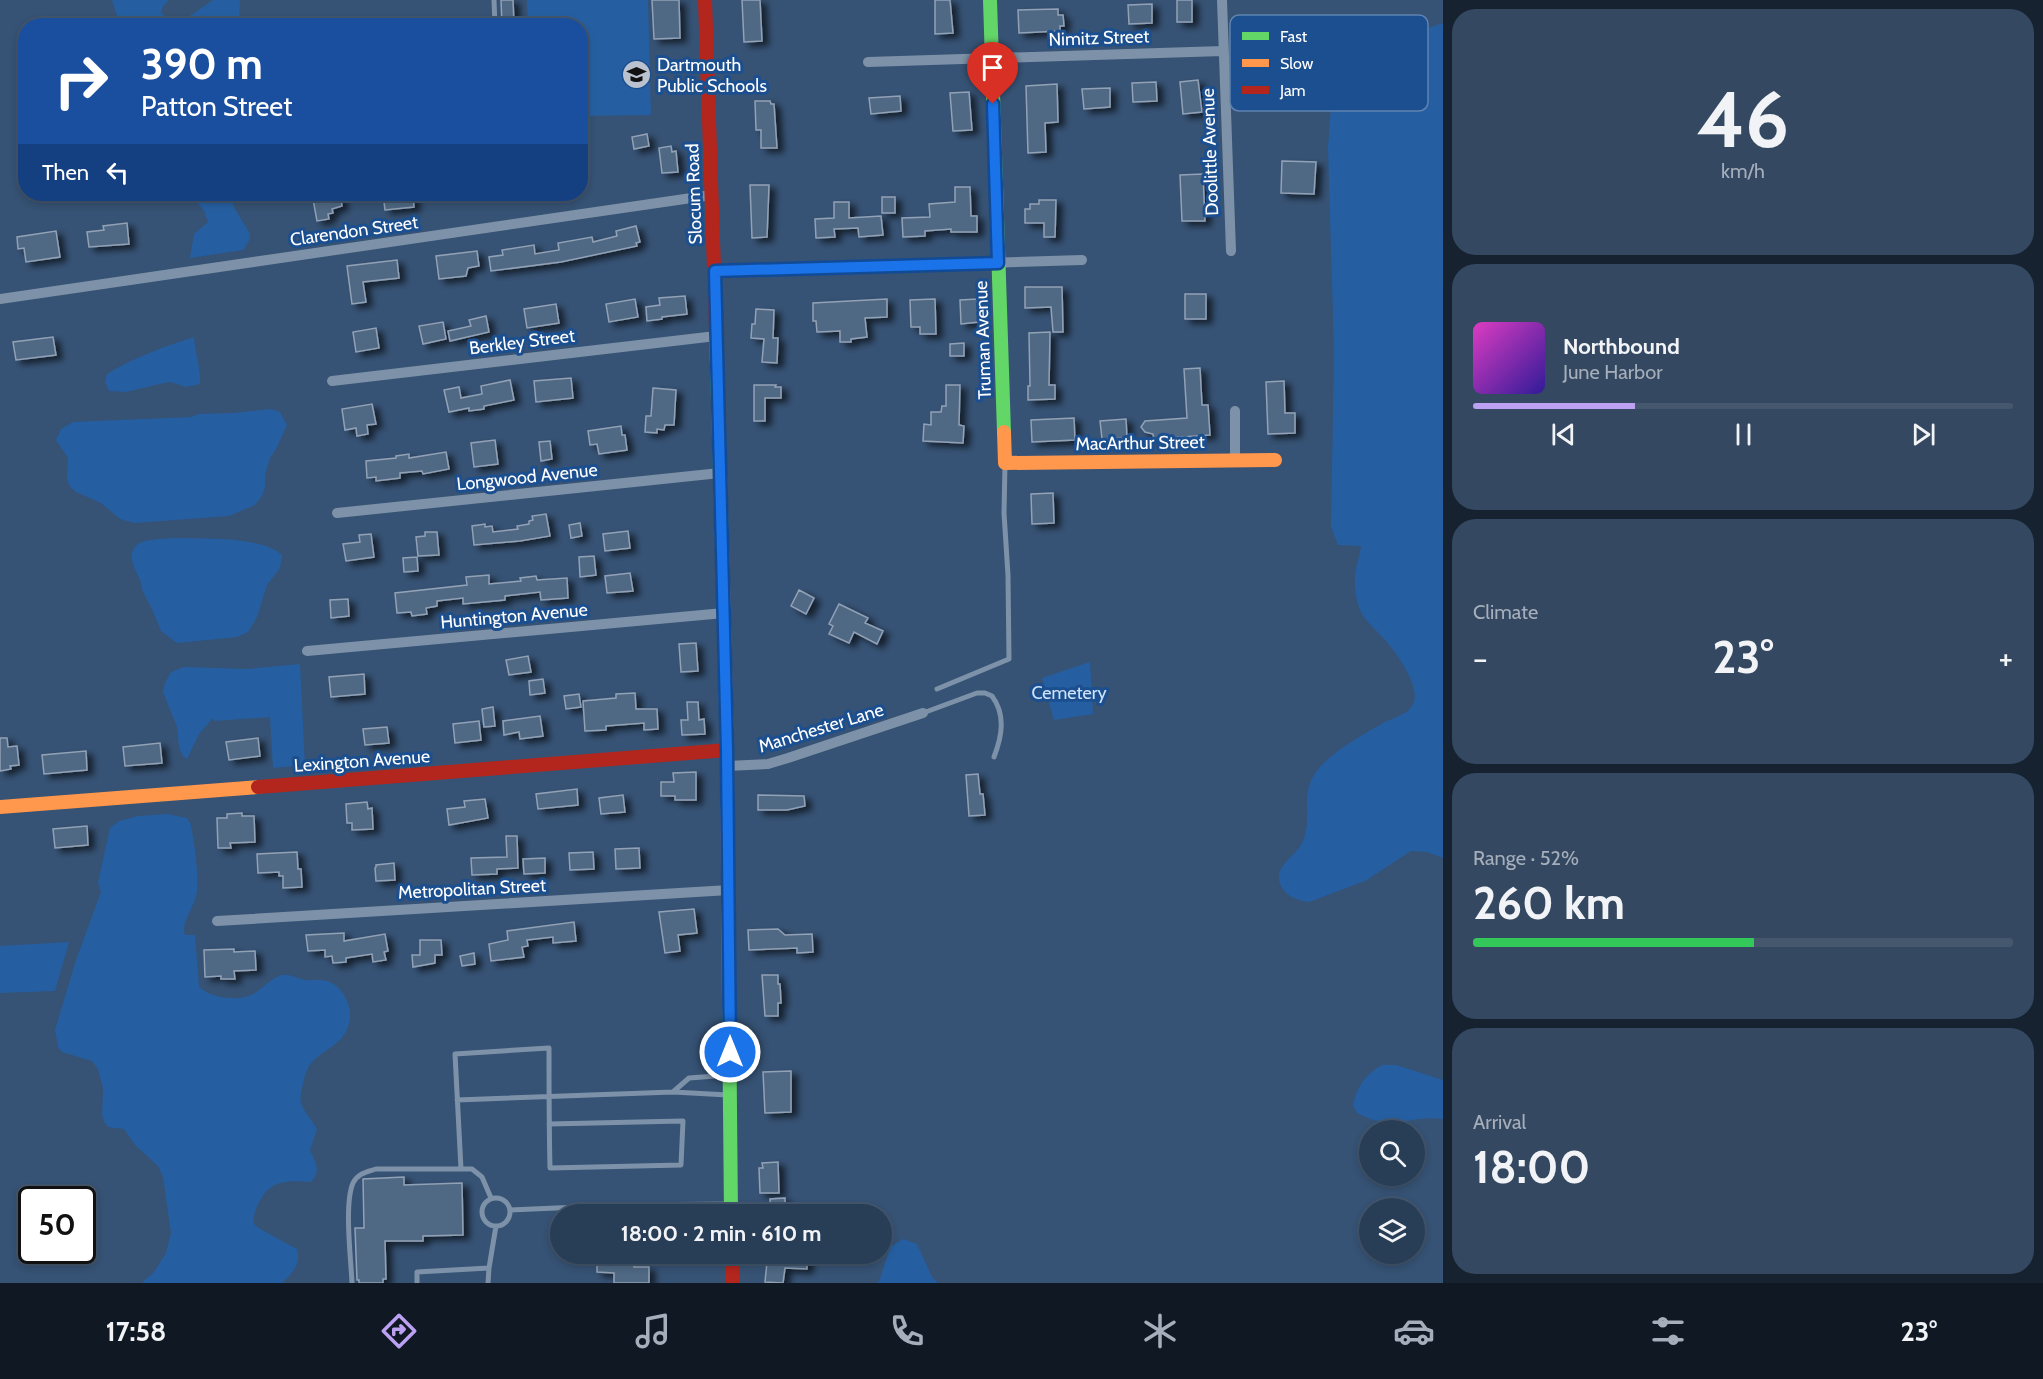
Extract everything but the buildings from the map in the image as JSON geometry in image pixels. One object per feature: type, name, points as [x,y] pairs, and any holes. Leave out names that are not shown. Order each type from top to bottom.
[{"type":"street","name":"Slocum Road","points":[[705,0],[715,271],[727,750],[731,1204]]},
{"type":"street","name":"Truman Avenue","points":[[990,0],[1005,463]]},
{"type":"street","name":"Doolittle Avenue","points":[[1222,0],[1231,251]]},
{"type":"street","name":"Nimitz Street","points":[[868,62],[1223,51]]},
{"type":"street","name":"Clarendon Street","points":[[0,299],[712,195]]},
{"type":"street","points":[[715,271],[1082,260]]},
{"type":"street","name":"Berkley Street","points":[[332,381],[716,336]]},
{"type":"street","points":[[1234,411],[1235,459]]},
{"type":"street","name":"MacArthur Street","points":[[1005,463],[1275,460]]},
{"type":"street","name":"Longwood Avenue","points":[[337,513],[720,473]]},
{"type":"street","name":"Huntington Avenue","points":[[308,651],[724,613]]},
{"type":"street","name":"Manchester Lane","points":[[727,766],[768,764],[788,759],[923,713]]},
{"type":"street","name":"Lexington Avenue","points":[[0,807],[727,750]]},
{"type":"street","name":"Metropolitan Street","points":[[217,921],[729,890]]},
{"type":"street","points":[[732,1264],[732,1283]]},
{"type":"lane","points":[[494,0],[495,18]]},
{"type":"lane","points":[[937,689],[1009,659],[1008,575],[1004,513],[1005,463]]},
{"type":"lane","points":[[923,713],[977,693],[992,696],[1001,711],[1002,726],[1001,740],[994,757]]},
{"type":"lane","points":[[461,1169],[454,1054],[549,1048],[549,1124],[550,1168],[681,1165],[683,1121],[549,1124]]},
{"type":"lane","points":[[673,1092],[689,1078],[730,1075]]},
{"type":"lane","points":[[457,1100],[673,1092],[730,1095]]},
{"type":"lane","points":[[352,1283],[349,1204],[353,1184],[361,1173],[376,1169],[472,1169],[482,1177],[491,1198]]},
{"type":"lane","points":[[491,1198],[503,1199],[510,1210],[505,1223],[496,1226],[487,1223],[482,1215],[483,1206],[491,1198]]},
{"type":"lane","points":[[510,1210],[550,1208]]},
{"type":"lane","points":[[488,1283],[496,1226]]},
{"type":"lane","points":[[417,1283],[417,1272],[489,1268]]},
{"type":"green space","points":[[112,0],[169,0],[163,6],[161,13],[167,18],[118,18]]},
{"type":"green space","points":[[213,0],[240,0],[239,18],[187,18]]},
{"type":"green space","points":[[527,0],[648,0],[651,115],[588,116],[588,18],[528,18]]},
{"type":"green space","points":[[1443,23],[1443,858],[1427,852],[1411,851],[1365,881],[1309,902],[1299,900],[1286,892],[1280,884],[1279,874],[1301,845],[1305,834],[1310,782],[1316,772],[1332,756],[1383,723],[1400,716],[1411,708],[1415,697],[1411,680],[1401,661],[1360,610],[1355,581],[1361,546],[1338,545],[1331,526],[1334,352],[1328,147],[1331,111],[1428,111],[1428,28]]},
{"type":"green space","points":[[196,201],[232,201],[250,234],[249,241],[243,250],[190,258],[194,234],[208,222],[204,211]]},
{"type":"green space","points":[[194,337],[200,384],[186,387],[170,382],[126,392],[109,391],[105,382],[107,374],[138,357]]},
{"type":"green space","points":[[271,409],[280,412],[287,425],[270,458],[262,496],[255,505],[229,516],[134,523],[120,519],[101,503],[70,487],[67,480],[68,458],[56,440],[61,429],[73,422],[192,417],[198,414]]},
{"type":"green space","points":[[174,538],[215,539],[261,544],[282,555],[280,568],[267,585],[257,617],[248,632],[237,637],[177,643],[161,631],[142,590],[132,557],[133,550],[142,542]]},
{"type":"green space","name":"Cemetery","points":[[1090,662],[1093,714],[1054,720],[1042,678]]},
{"type":"green space","points":[[300,664],[305,765],[273,768],[270,717],[214,721],[213,718],[199,734],[187,759],[183,756],[179,748],[177,727],[163,692],[171,672],[184,667],[247,669]]},
{"type":"green space","points":[[167,814],[187,818],[191,825],[197,867],[197,891],[184,930],[185,935],[195,935],[199,987],[219,997],[242,998],[255,993],[278,976],[287,975],[304,980],[324,980],[332,983],[341,990],[349,1006],[350,1017],[346,1032],[310,1065],[301,1093],[302,1106],[317,1129],[310,1150],[317,1170],[316,1174],[311,1182],[283,1182],[270,1188],[259,1202],[253,1220],[255,1225],[267,1233],[297,1249],[298,1259],[295,1268],[282,1283],[142,1283],[154,1272],[166,1253],[171,1233],[163,1177],[158,1166],[135,1145],[124,1129],[108,1127],[105,1123],[102,1115],[103,1088],[98,1069],[92,1061],[62,1052],[58,1047],[55,1030],[76,960],[101,892],[98,883],[110,828],[119,821],[138,816]]},
{"type":"green space","points":[[69,942],[55,991],[0,993],[0,946]]},
{"type":"green space","points":[[1382,1065],[1396,1065],[1443,1080],[1443,1119],[1374,1120],[1357,1113],[1353,1105],[1357,1092],[1371,1073]]},
{"type":"green space","points":[[903,1239],[917,1244],[932,1277],[938,1283],[877,1283],[885,1264],[892,1264],[892,1246]]},
{"type":"traffic: fast","points":[[990,0],[1004,432]]},
{"type":"traffic: fast","points":[[716,329],[723,583]]},
{"type":"traffic: fast","points":[[729,1003],[731,1204]]},
{"type":"traffic: slow","points":[[1004,432],[1005,463],[1275,460]]},
{"type":"traffic: slow","points":[[723,583],[729,1003]]},
{"type":"traffic: slow","points":[[0,807],[258,787]]},
{"type":"traffic: jam","points":[[705,0],[716,329]]},
{"type":"traffic: jam","points":[[258,787],[727,750]]},
{"type":"traffic: jam","points":[[732,1264],[732,1283]]},
{"type":"place","name":"Dartmouth Public Schools","points":[[636,75]]},
{"type":"route","points":[[730,1052],[727,750],[715,271],[998,263],[993,104]]}]
